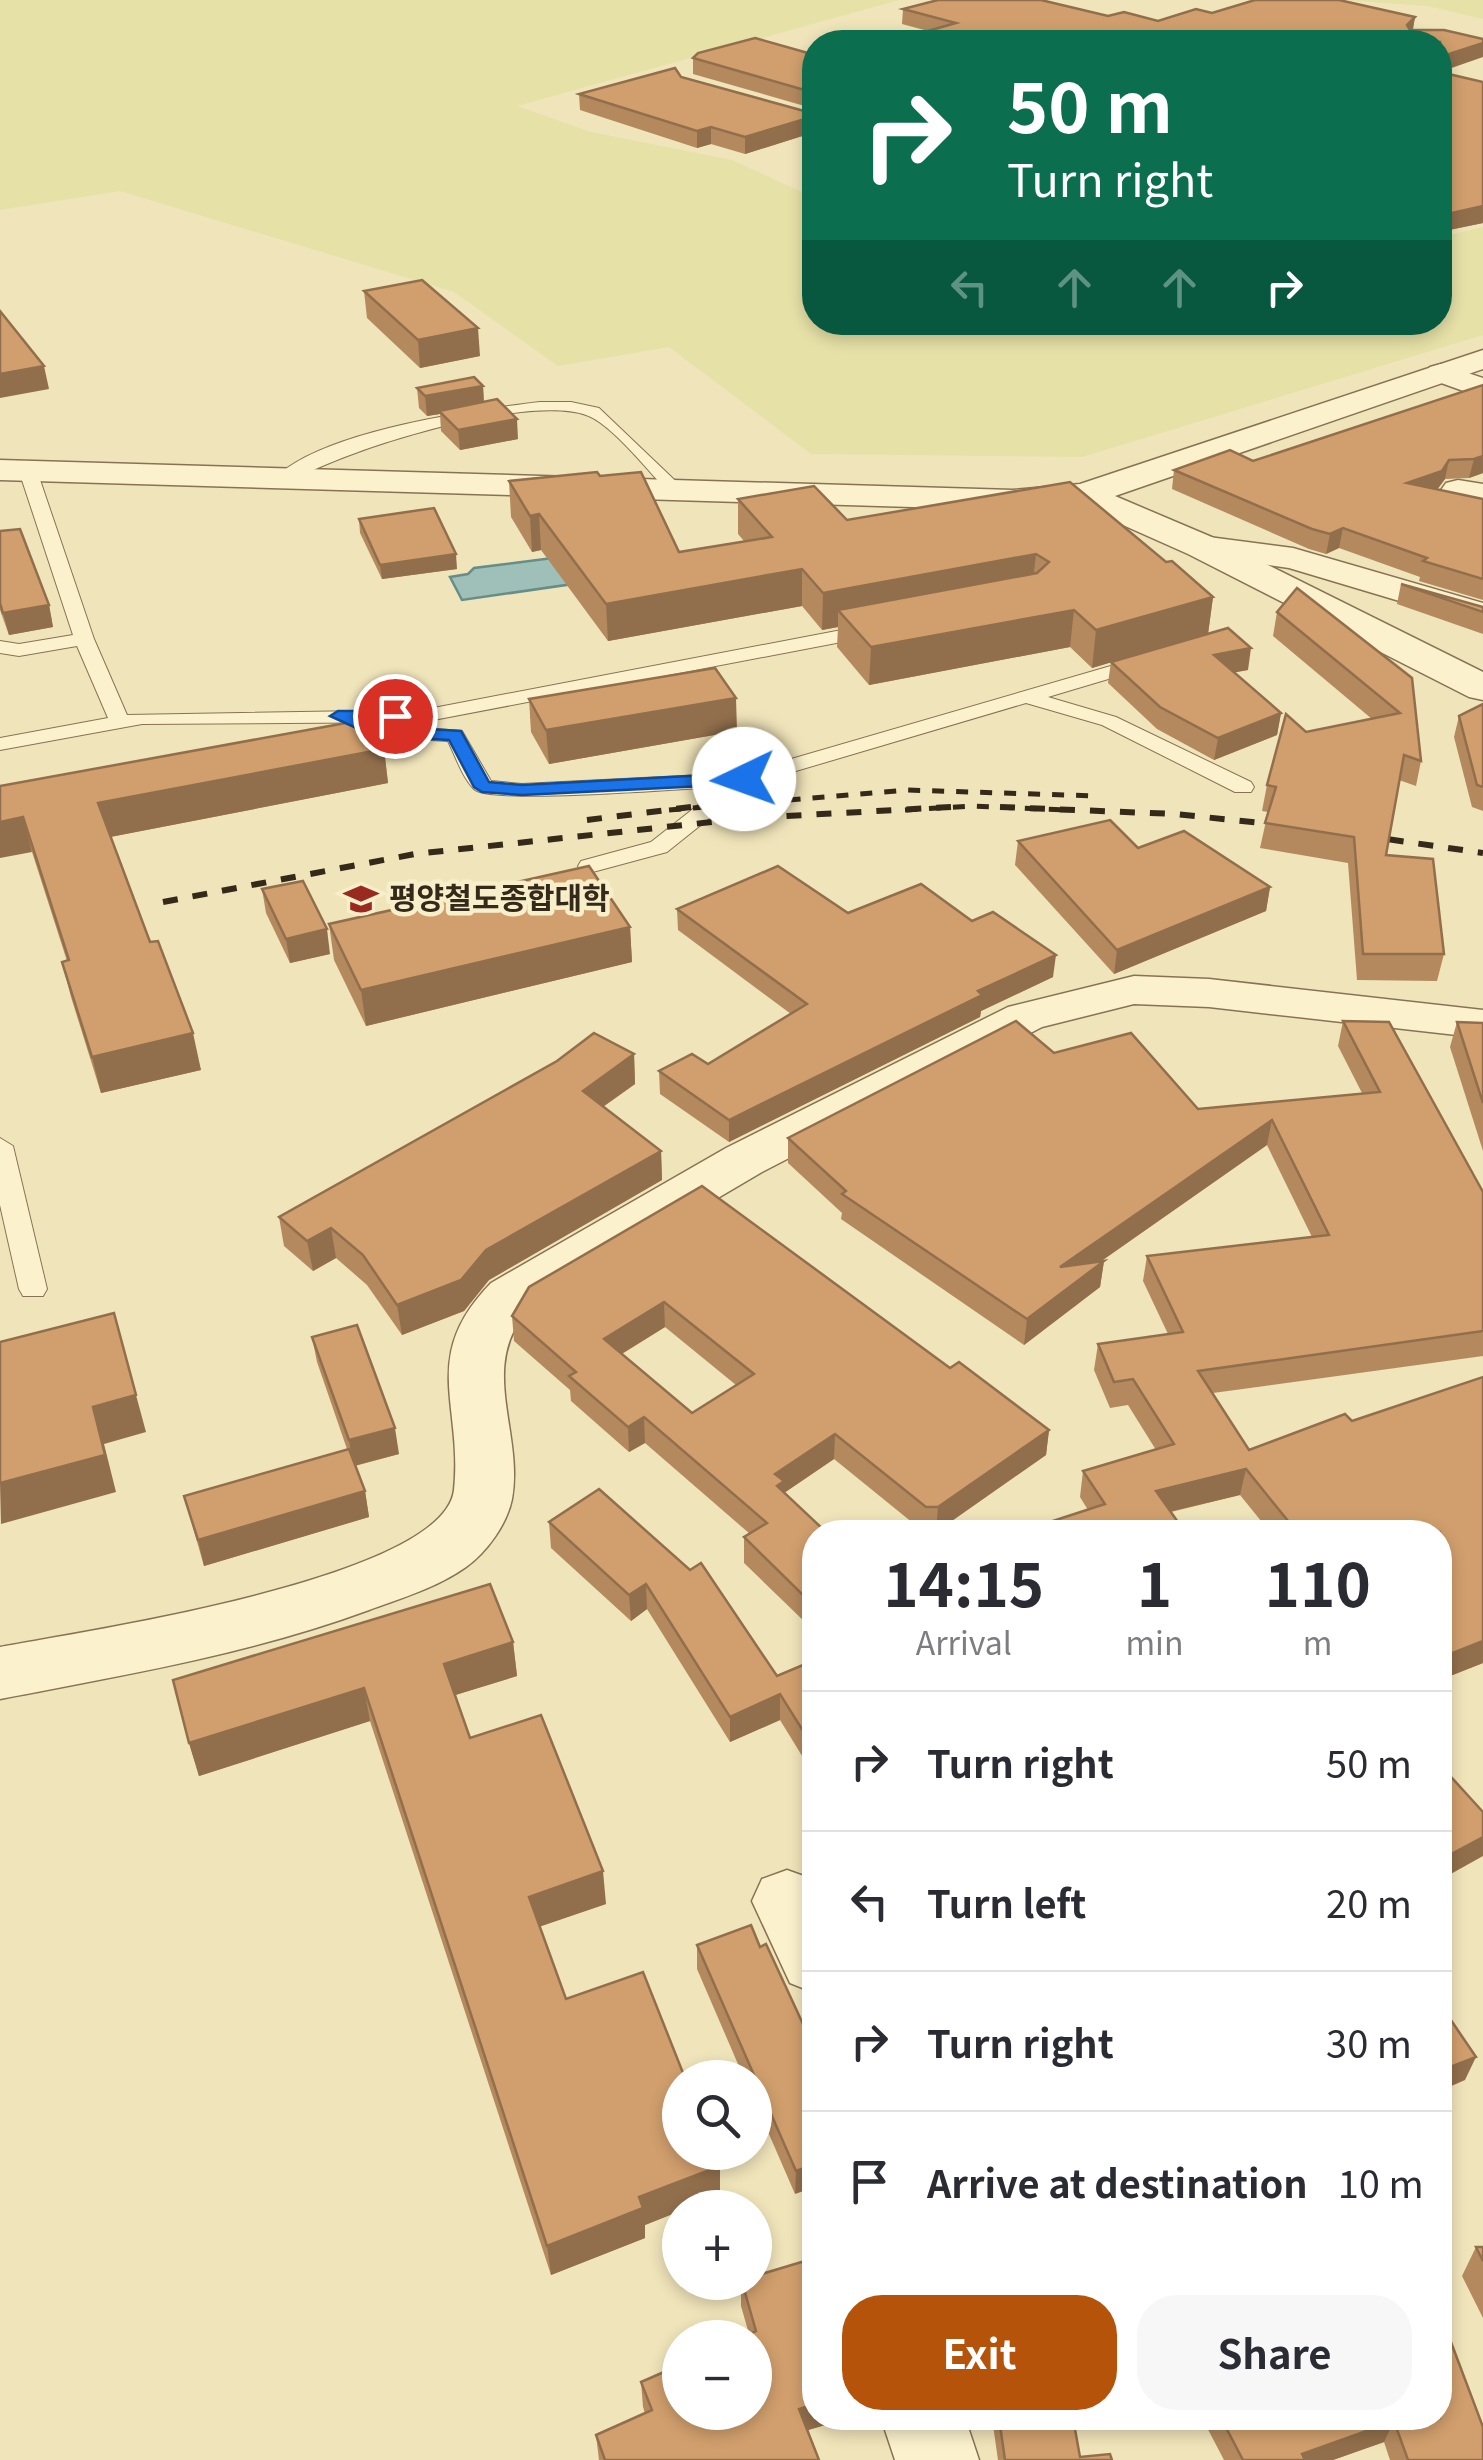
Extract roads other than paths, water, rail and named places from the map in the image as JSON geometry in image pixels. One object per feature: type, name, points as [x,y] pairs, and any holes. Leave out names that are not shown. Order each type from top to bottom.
[{"type":"street","points":[[14,471],[1013,500],[1082,494],[1149,475],[1483,359]]},
{"type":"street","points":[[1441,373],[1483,389]]},
{"type":"street","points":[[1082,494],[1202,546],[1483,688]]},
{"type":"street","points":[[1202,546],[1293,558],[1483,615]]},
{"type":"street","points":[[0,1673],[190,1636],[327,1599],[435,1557],[471,1526],[484,1497],[482,1426],[474,1370],[476,1343],[491,1312],[510,1296],[744,1160],[1025,1017],[1134,990],[1209,993],[1483,1024]]},
{"type":"street","points":[[927,2430],[937,2460]]},
{"type":"lane","points":[[283,478],[331,453],[399,432],[489,413],[542,407],[594,411],[676,490]]},
{"type":"lane","points":[[14,471],[120,722]]},
{"type":"lane","points":[[0,744],[142,718],[423,716],[900,625]]},
{"type":"lane","points":[[0,647],[19,650],[84,638]]},
{"type":"lane","points":[[338,716],[374,731],[455,735],[482,787],[522,790],[744,779],[1170,654]]},
{"type":"lane","points":[[1026,697],[1109,722],[1243,787]]},
{"type":"lane","points":[[589,866],[659,847],[744,779]]},
{"type":"lane","points":[[0,1146],[33,1288]]},
{"type":"water","points":[[646,546],[663,571],[462,600],[450,577],[468,574],[474,568]]},
{"type":"railway","points":[[669,810],[907,790],[1100,796]]},
{"type":"railway","points":[[905,810],[972,806],[1064,810]]},
{"type":"railway","points":[[587,820],[691,807]]},
{"type":"railway","points":[[163,902],[415,854],[749,818],[951,807]]},
{"type":"railway","points":[[1000,807],[1175,814],[1290,826]]},
{"type":"railway","points":[[1359,835],[1483,853]]},
{"type":"place","name":"평양철도종합대학","points":[[361,899]]}]
